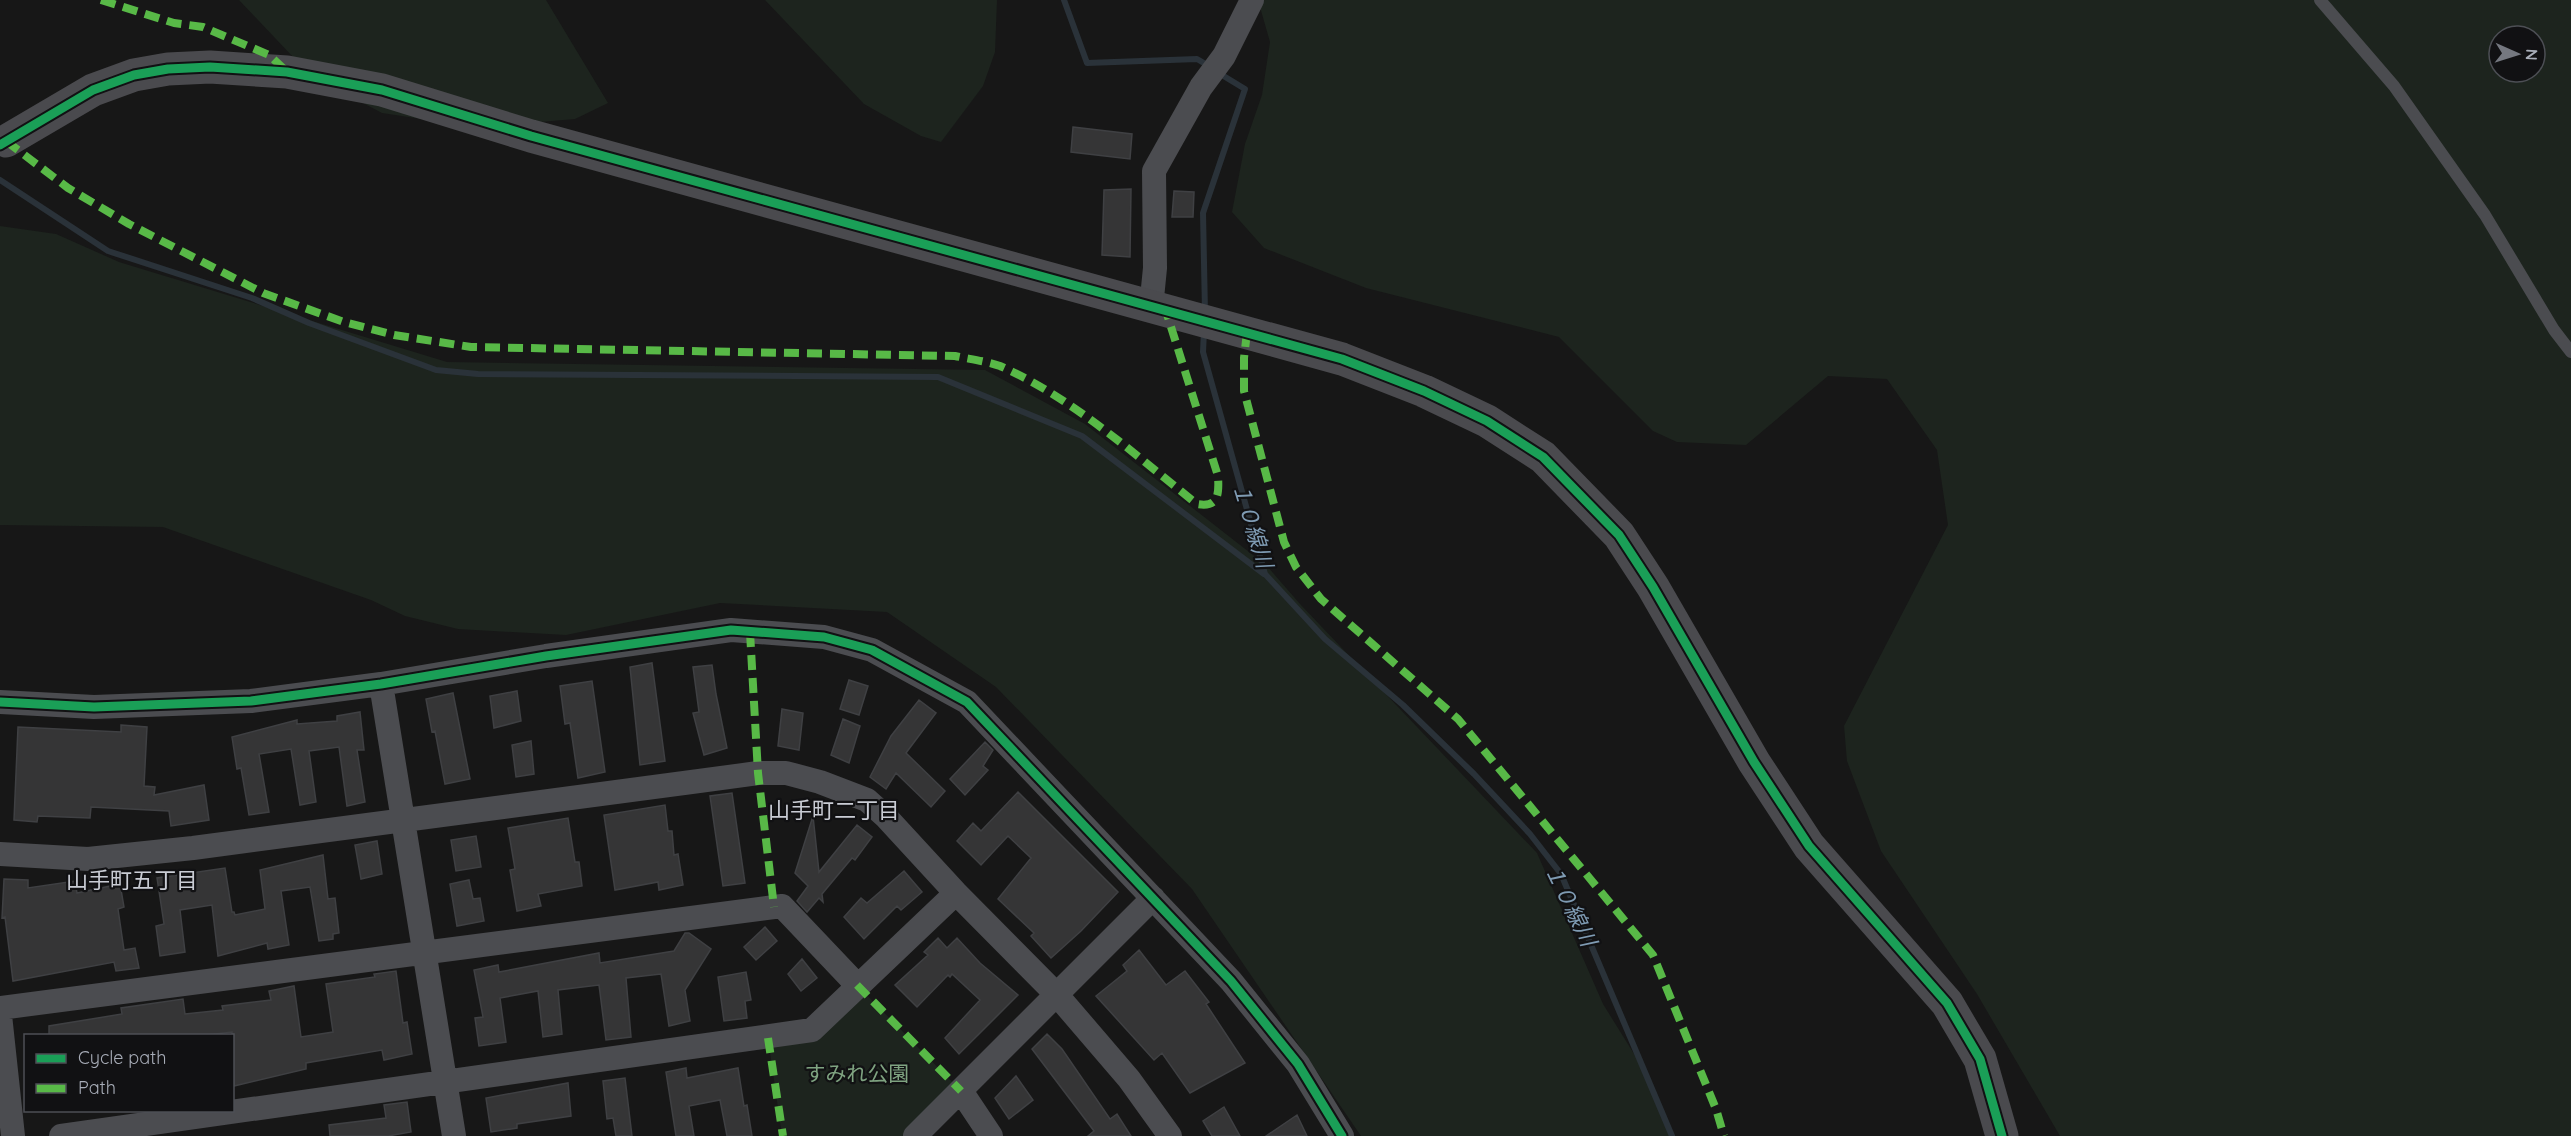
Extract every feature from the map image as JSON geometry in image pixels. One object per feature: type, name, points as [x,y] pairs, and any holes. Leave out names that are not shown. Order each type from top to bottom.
[{"type":"street","points":[[1152,308],[1155,268],[1154,171],[1201,87],[1224,56],[1252,0]]},
{"type":"street","points":[[3,143],[93,90],[134,75],[168,69],[210,67],[287,72],[382,90],[531,136],[1152,308],[1229,326],[1342,359],[1424,391],[1496,427],[1543,457],[1619,535],[1653,587],[1754,762],[1809,846],[1947,1003],[1980,1059],[2002,1136]]},
{"type":"street","points":[[0,702],[94,707],[251,701],[381,684],[546,656],[731,630],[824,637],[872,650],[968,702],[1231,981],[1298,1064],[1342,1136]]},
{"type":"street","points":[[381,684],[454,1136]]},
{"type":"street","points":[[0,854],[88,859],[193,848],[746,775],[786,773],[820,782],[867,800],[886,817],[956,893],[1057,995],[1129,1079],[1170,1136]]},
{"type":"street","points":[[234,1112],[812,1030],[956,893]]},
{"type":"street","points":[[915,1136],[1153,898]]},
{"type":"street","points":[[0,1008],[782,906],[857,985]]},
{"type":"street","points":[[0,1015],[14,1136]]},
{"type":"street","points":[[961,1091],[991,1136]]},
{"type":"street","points":[[61,1136],[232,1112]]},
{"type":"lane","points":[[2320,0],[2394,86],[2485,215],[2554,330],[2571,352]]},
{"type":"green space","points":[[239,0],[546,0],[608,103],[575,119],[516,124],[455,124],[382,113],[310,75]]},
{"type":"green space","points":[[765,0],[997,0],[995,52],[983,86],[941,142],[921,136],[864,104]]},
{"type":"green space","points":[[1258,0],[2571,0],[2571,1136],[2060,1136],[1977,994],[1881,851],[1847,761],[1844,726],[1948,525],[1937,450],[1887,379],[1828,376],[1746,445],[1677,442],[1653,431],[1559,337],[1366,288],[1264,248],[1232,212],[1245,144],[1262,95],[1270,42]]},
{"type":"green space","points":[[0,226],[56,234],[119,262],[447,362],[985,370],[1085,424],[1267,566],[1300,604],[1537,853],[1603,1004],[1644,1070],[1673,1136],[1361,1136],[1192,889],[996,687],[887,612],[720,603],[566,635],[458,629],[405,616],[371,600],[163,527],[0,525]]},
{"type":"green space","name":"すみれ公園","points":[[857,985],[961,1091],[915,1136],[782,1136],[768,1038],[812,1030]]},
{"type":"building","points":[[1073,127],[1132,134],[1130,159],[1071,152]]},
{"type":"building","points":[[1131,189],[1130,257],[1102,255],[1104,190]]},
{"type":"building","points":[[1174,191],[1194,192],[1193,217],[1172,217]]},
{"type":"building","points":[[652,663],[665,761],[640,765],[630,667]]},
{"type":"building","points":[[712,665],[727,748],[704,755],[693,713],[699,712],[693,667]]},
{"type":"building","points":[[849,680],[868,686],[859,715],[840,709]]},
{"type":"building","points":[[592,681],[605,772],[578,778],[570,723],[565,724],[560,686]]},
{"type":"building","points":[[517,691],[521,721],[494,728],[490,696]]},
{"type":"building","points":[[453,693],[470,779],[445,784],[435,731],[432,732],[426,699]]},
{"type":"building","points":[[919,700],[936,713],[906,753],[945,791],[931,807],[896,773],[886,789],[870,777],[891,736]]},
{"type":"building","points":[[782,709],[803,713],[799,750],[778,746]]},
{"type":"building","points":[[360,712],[364,750],[357,750],[365,802],[347,806],[339,747],[309,751],[316,802],[300,805],[291,749],[259,754],[269,812],[249,815],[241,768],[237,769],[232,737],[297,720],[297,724],[337,721],[337,716]]},
{"type":"building","points":[[843,719],[860,726],[849,763],[831,755]]},
{"type":"building","points":[[121,725],[147,727],[144,786],[155,787],[154,795],[204,785],[209,820],[171,826],[169,811],[91,807],[90,818],[38,816],[37,822],[14,820],[18,727],[121,732]]},
{"type":"building","points":[[531,741],[534,774],[516,777],[512,745]]},
{"type":"building","points":[[985,742],[993,750],[983,766],[988,770],[965,795],[950,779]]},
{"type":"building","points":[[1018,792],[1118,892],[1081,931],[1051,958],[1031,936],[1034,933],[998,899],[1031,858],[1008,836],[981,865],[957,841],[973,823],[981,831]]},
{"type":"building","points":[[732,793],[745,883],[723,886],[710,796]]},
{"type":"building","points":[[665,805],[668,831],[672,831],[674,855],[678,854],[683,885],[659,890],[658,882],[615,890],[604,815]]},
{"type":"building","points":[[813,816],[819,872],[857,825],[872,837],[855,860],[852,858],[822,894],[823,902],[819,898],[807,912],[797,901],[808,886],[795,873]]},
{"type":"building","points":[[568,818],[575,862],[579,862],[582,886],[538,894],[541,906],[517,911],[510,870],[515,869],[508,828]]},
{"type":"building","points":[[476,836],[481,867],[456,871],[451,840]]},
{"type":"building","points":[[377,841],[382,874],[361,879],[355,845]]},
{"type":"building","points":[[323,855],[328,899],[335,898],[339,933],[333,934],[333,939],[319,941],[310,887],[281,891],[289,945],[268,949],[267,943],[218,956],[212,905],[180,910],[185,952],[160,956],[156,926],[164,924],[157,878],[225,868],[232,912],[235,915],[265,909],[260,870]]},
{"type":"building","points":[[904,871],[922,892],[901,910],[897,906],[864,939],[844,917],[861,898],[867,903]]},
{"type":"building","points":[[4,879],[28,880],[28,888],[75,881],[77,893],[120,884],[124,907],[118,909],[124,950],[135,948],[139,968],[116,971],[114,962],[13,981],[5,917],[2,918]]},
{"type":"building","points":[[469,880],[473,899],[480,898],[484,921],[457,926],[450,884]]},
{"type":"building","points":[[765,927],[777,941],[756,960],[744,947]]},
{"type":"building","points":[[685,933],[689,933],[711,949],[685,990],[690,1021],[669,1026],[661,974],[626,978],[631,1037],[606,1040],[599,985],[558,990],[562,1034],[543,1037],[538,991],[500,998],[506,1042],[479,1046],[475,1018],[483,1017],[474,970],[498,965],[499,972],[599,953],[600,963],[674,951]]},
{"type":"building","points":[[938,938],[947,948],[957,938],[980,963],[1018,995],[959,1054],[945,1038],[980,1000],[952,974],[950,977],[948,975],[917,1007],[895,985],[928,955],[924,952]]},
{"type":"building","points":[[1139,950],[1166,985],[1185,971],[1209,1002],[1206,1004],[1245,1063],[1190,1093],[1162,1053],[1154,1060],[1096,996],[1127,971],[1123,965]]},
{"type":"building","points":[[802,959],[817,978],[801,991],[788,974]]},
{"type":"building","points":[[396,971],[403,1023],[407,1022],[412,1054],[384,1060],[382,1050],[306,1063],[306,1069],[234,1086],[234,1034],[232,1032],[215,1034],[49,1034],[49,1026],[122,1014],[121,1008],[183,999],[185,1014],[223,1010],[222,1006],[271,1000],[269,991],[294,986],[301,1037],[333,1032],[326,984],[375,977],[374,974]]},
{"type":"building","points":[[746,972],[751,1000],[745,1001],[747,1018],[724,1021],[718,977]]},
{"type":"building","points":[[1047,1034],[1062,1049],[1110,1119],[1117,1114],[1131,1136],[1088,1136],[1094,1131],[1032,1049]]},
{"type":"building","points":[[686,1068],[687,1078],[738,1068],[752,1136],[727,1136],[720,1100],[689,1106],[694,1136],[676,1136],[666,1072]]},
{"type":"building","points":[[1016,1076],[1033,1100],[1009,1119],[995,1098]]},
{"type":"building","points":[[625,1078],[632,1136],[616,1136],[613,1118],[607,1119],[603,1081]]},
{"type":"building","points":[[568,1083],[571,1116],[517,1124],[517,1128],[491,1132],[486,1098]]},
{"type":"building","points":[[407,1102],[411,1132],[388,1136],[330,1136],[329,1125],[386,1118],[384,1105]]},
{"type":"building","points":[[1224,1107],[1240,1136],[1212,1136],[1203,1121]]},
{"type":"building","points":[[1297,1115],[1307,1136],[1266,1136]]},
{"type":"waterway","name":"１０線川","points":[[1064,0],[1087,63],[1197,59],[1209,66]]},
{"type":"waterway","name":"１０線川","points":[[1205,312],[1203,213],[1245,89],[1217,72]]},
{"type":"waterway","points":[[0,180],[108,251],[252,298],[309,323],[436,370],[478,374],[938,377],[1082,436],[1264,574]]},
{"type":"waterway","name":"１０線川","points":[[1204,331],[1203,352],[1265,574],[1325,639],[1403,705],[1474,774],[1530,834],[1561,874],[1672,1136]]},
{"type":"marked path","points":[[101,0],[174,23],[203,27],[269,55],[287,72]]},
{"type":"marked path","points":[[6,141],[68,188],[129,224],[263,293],[344,322],[394,335],[471,347],[955,356],[983,361],[1000,366],[1053,394],[1127,447],[1197,504],[1210,504],[1214,502],[1218,494],[1218,476],[1166,311]]},
{"type":"marked path","points":[[1247,332],[1244,391],[1284,542],[1296,567],[1321,599],[1458,719],[1653,955],[1716,1109],[1724,1136]]},
{"type":"marked path","points":[[750,632],[758,773],[774,907]]},
{"type":"marked path","points":[[857,985],[961,1091]]},
{"type":"marked path","points":[[768,1038],[783,1136]]},
{"type":"cycle path","points":[[0,145],[93,90],[134,75],[168,69],[210,67],[287,72],[382,90],[531,136],[1342,359],[1424,391],[1487,421],[1543,457],[1619,535],[1653,587],[1754,762],[1809,846],[1947,1003],[1980,1059],[2002,1136]]},
{"type":"cycle path","points":[[0,702],[94,707],[251,701],[381,684],[546,656],[731,630],[824,637],[872,650],[967,702],[1231,981],[1298,1064],[1342,1136]]},
{"type":"district","name":"山手町二丁目","points":[[834,810]]},
{"type":"district","name":"山手町五丁目","points":[[132,880]]}]
